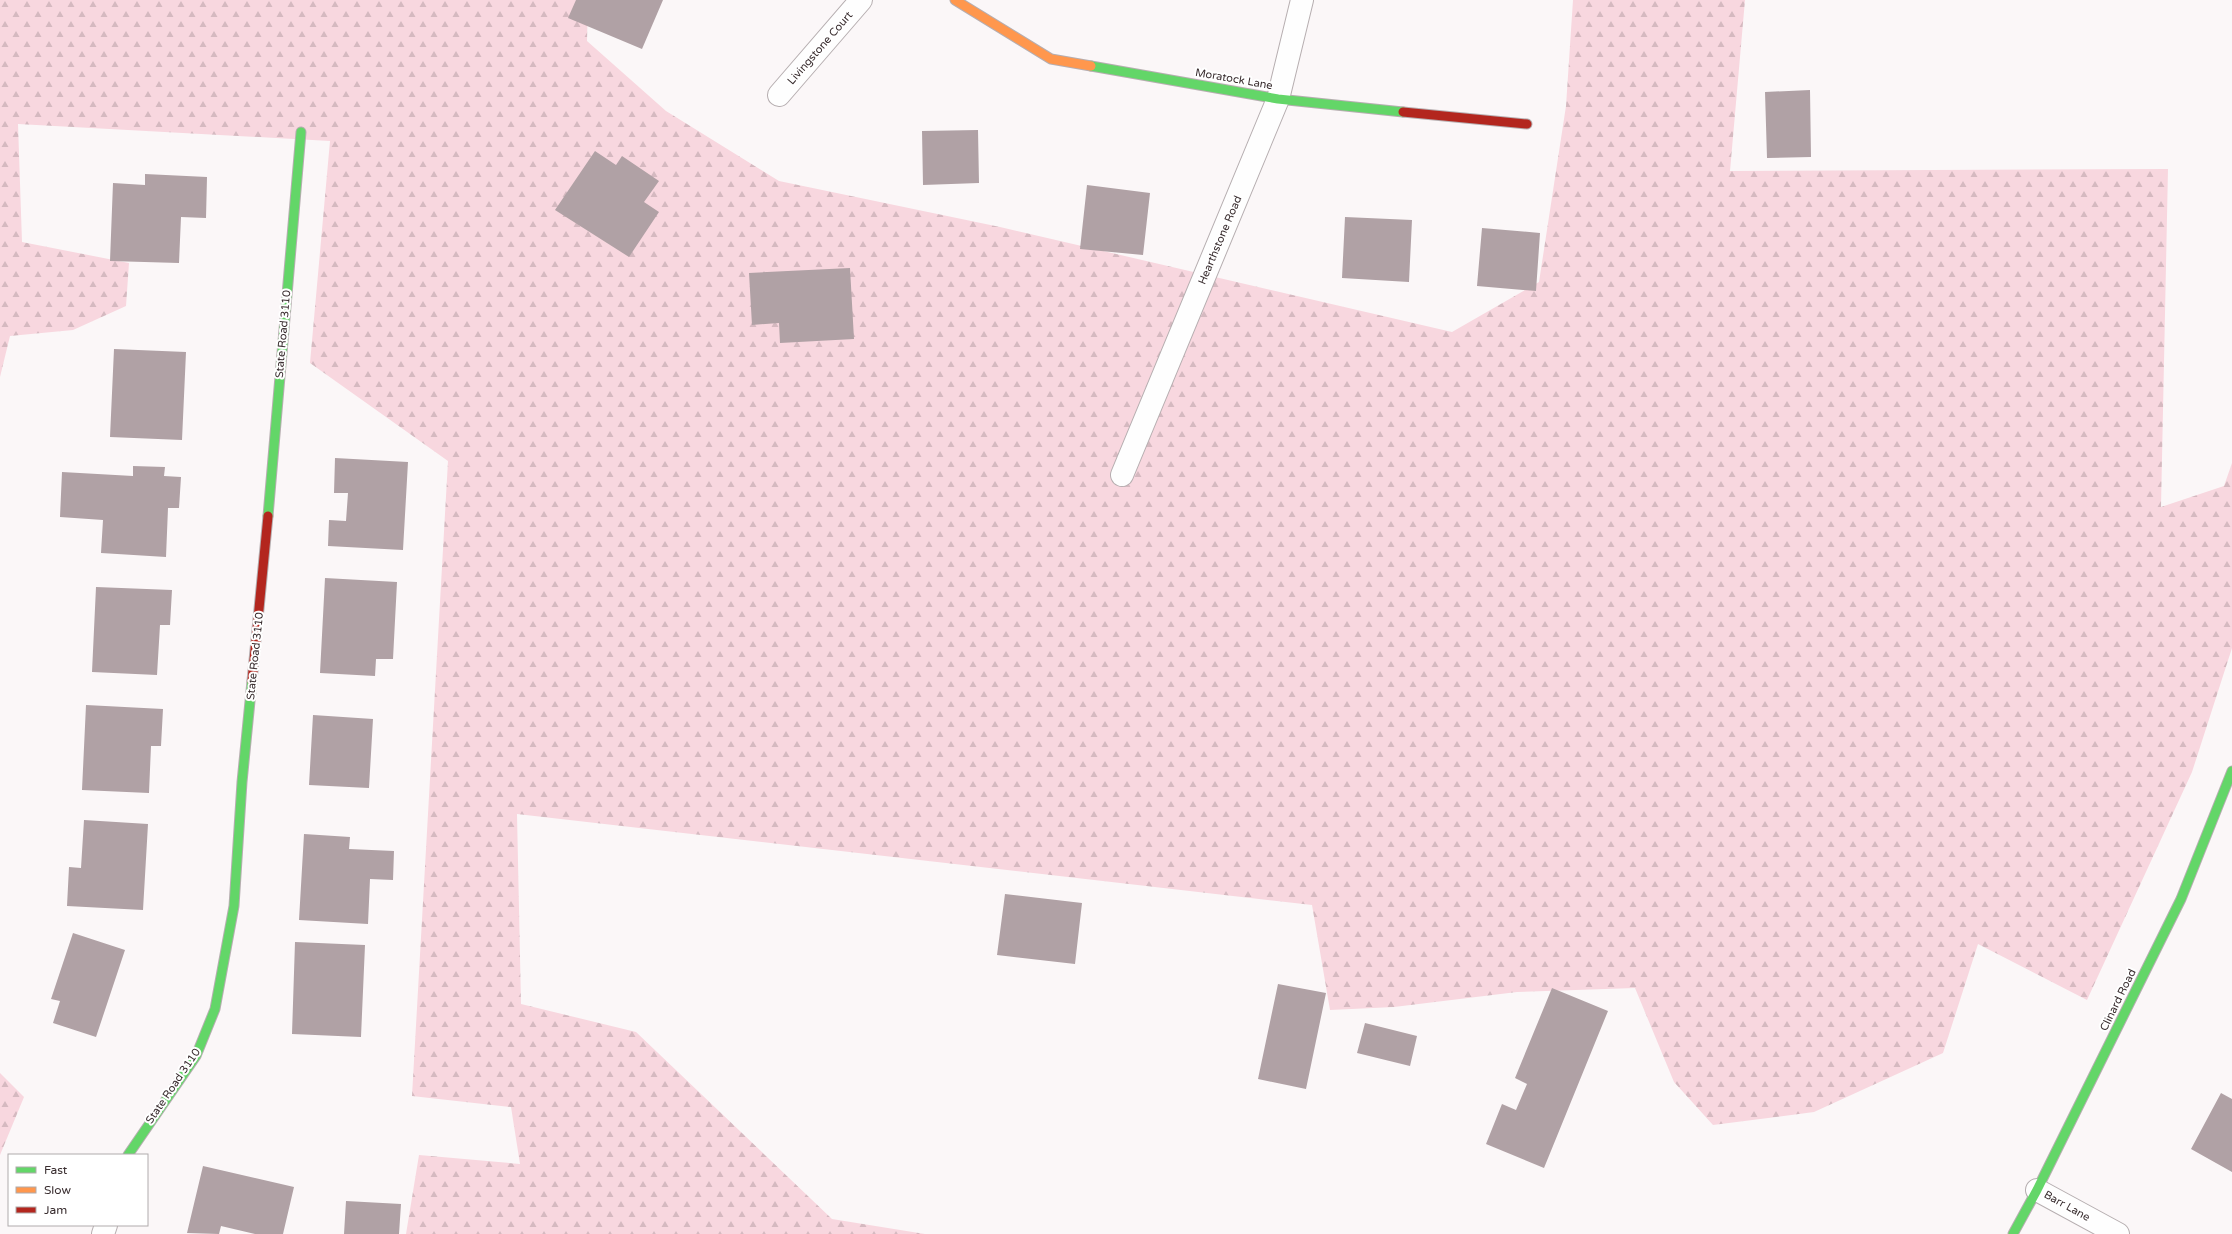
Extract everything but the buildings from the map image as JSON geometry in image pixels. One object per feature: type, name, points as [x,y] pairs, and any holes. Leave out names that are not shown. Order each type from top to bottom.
[{"type":"street","name":"Livingstone Court","points":[[779,95],[861,0]]},
{"type":"street","name":"Moratock Lane","points":[[955,0],[1051,59],[1278,99],[1527,124]]},
{"type":"street","name":"Hearthstone Road","points":[[1122,475],[1278,99],[1302,0]]},
{"type":"street","name":"State Road 3110","points":[[128,1154],[196,1056],[216,1009],[234,906],[242,782],[260,603],[301,132]]},
{"type":"street","name":"Clinard Road","points":[[2013,1234],[2037,1190],[2181,898],[2232,771]]},
{"type":"street","name":"Barr Lane","points":[[2037,1190],[2118,1234]]},
{"type":"green space","points":[[0,0],[588,0],[587,41],[666,111],[779,181],[1000,227],[1452,332],[1539,282],[1566,106],[1573,0],[1745,0],[1730,171],[2168,169],[2161,507],[2224,486],[2232,463],[2232,648],[2192,772],[2087,1000],[1978,944],[1943,1053],[1814,1112],[1713,1125],[1674,1082],[1635,988],[1517,992],[1394,1007],[1330,1010],[1312,905],[517,814],[521,1004],[636,1032],[832,1219],[925,1234],[406,1234],[419,1155],[520,1164],[511,1107],[412,1096],[448,461],[310,363],[330,141],[18,124],[22,242],[129,263],[126,306],[73,330],[10,336],[0,377]]},
{"type":"green space","points":[[0,1073],[24,1097],[0,1155]]},
{"type":"traffic: fast","points":[[1091,66],[1278,99],[1403,112]]},
{"type":"traffic: fast","points":[[268,516],[301,132]]},
{"type":"traffic: fast","points":[[129,1154],[196,1056],[215,1009],[234,906],[242,782],[252,681]]},
{"type":"traffic: fast","points":[[2013,1234],[2037,1190],[2181,899],[2232,771]]},
{"type":"traffic: slow","points":[[955,0],[1051,59],[1091,66]]},
{"type":"traffic: jam","points":[[1403,112],[1527,124]]},
{"type":"traffic: jam","points":[[252,681],[268,516]]}]
